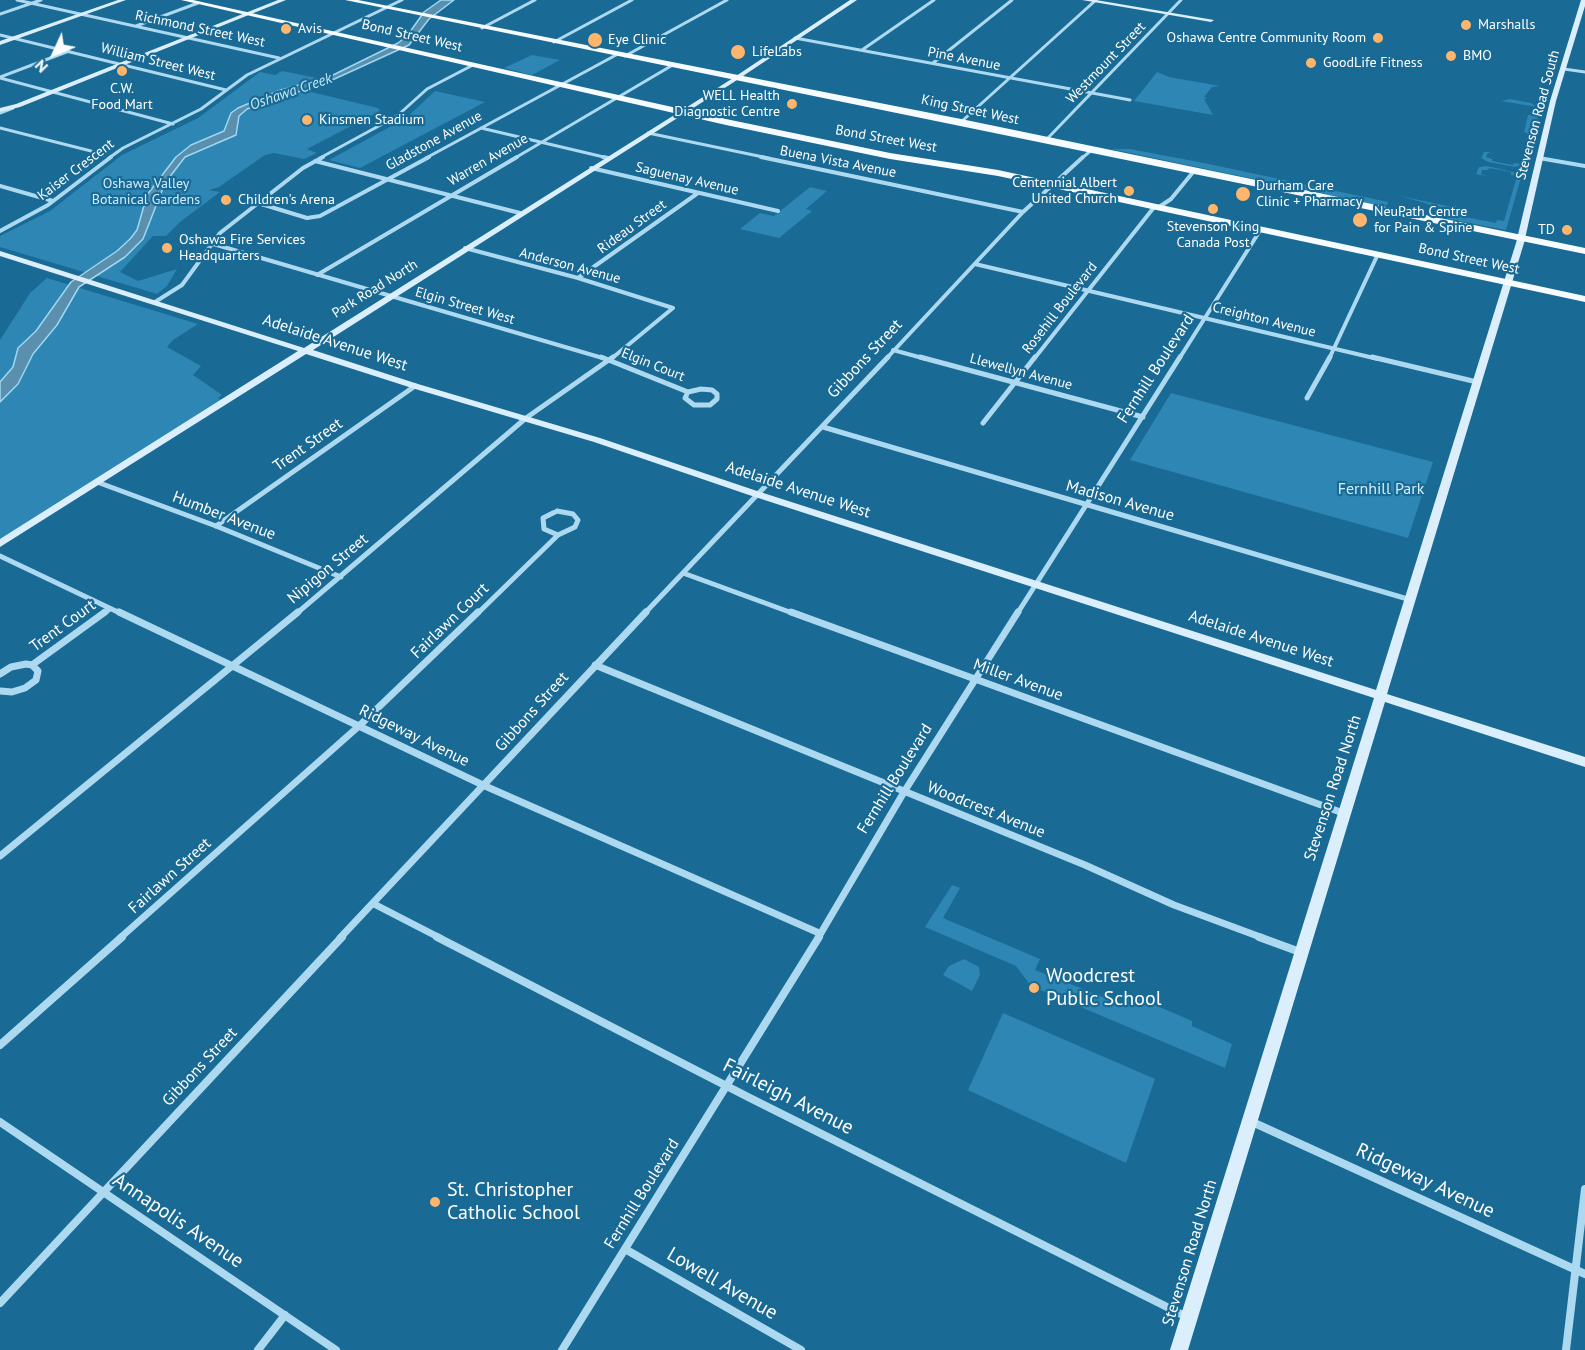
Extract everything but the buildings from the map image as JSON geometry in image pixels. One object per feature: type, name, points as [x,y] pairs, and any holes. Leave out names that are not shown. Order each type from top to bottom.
[{"type":"main road","points":[[0,43],[123,0]]},
{"type":"main road","name":"Bond Street West","points":[[184,0],[681,112],[860,150],[1157,206],[1585,299]]},
{"type":"main road","points":[[0,112],[283,0]]},
{"type":"main road","name":"King Street West","points":[[348,0],[961,122],[1585,251]]},
{"type":"main road","name":"Park Road North","points":[[0,544],[735,78],[854,0]]},
{"type":"main road","points":[[1085,0],[1211,20]]},
{"type":"main road","name":"Stevenson Road South","points":[[1521,238],[1539,158],[1584,0]]},
{"type":"main road","name":"Stevenson Road North","points":[[1179,1350],[1521,238]]},
{"type":"main road","name":"Adelaide Avenue West","points":[[0,253],[415,386],[526,418],[1585,762]]},
{"type":"street","name":"Richmond Street West","points":[[16,0],[279,58]]},
{"type":"street","points":[[0,14],[41,0]]},
{"type":"street","name":"Kaiser Crescent","points":[[0,231],[18,223],[53,201],[108,157],[201,109],[247,75],[382,7],[402,0]]},
{"type":"street","points":[[482,28],[535,0]]},
{"type":"street","points":[[554,42],[632,0]]},
{"type":"street","points":[[626,57],[727,0]]},
{"type":"street","points":[[862,50],[934,0]]},
{"type":"street","points":[[933,63],[1012,0]]},
{"type":"street","name":"Westmount Street","points":[[1046,140],[1181,0]]},
{"type":"street","points":[[961,122],[1095,1]]},
{"type":"street","points":[[136,26],[198,3]]},
{"type":"street","name":"William Street West","points":[[0,35],[226,90]]},
{"type":"street","name":"Pine Avenue","points":[[795,38],[1130,100]]},
{"type":"street","points":[[0,78],[69,51]]},
{"type":"street","name":"Gladstone Avenue","points":[[258,203],[314,217],[616,55]]},
{"type":"street","points":[[155,302],[182,285],[210,243],[315,160],[390,120],[427,89],[473,65]]},
{"type":"street","name":"Warren Avenue","points":[[317,275],[450,194],[671,66]]},
{"type":"street","points":[[1564,69],[1585,72]]},
{"type":"street","points":[[0,78],[174,124]]},
{"type":"street","points":[[0,128],[91,152]]},
{"type":"street","points":[[480,128],[608,158]]},
{"type":"street","name":"Buena Vista Avenue","points":[[648,133],[1023,212]]},
{"type":"street","name":"Gibbons Street","points":[[0,1303],[485,786],[595,665],[759,495],[1023,212],[1050,184],[1093,149]]},
{"type":"street","points":[[1539,158],[1585,166]]},
{"type":"street","points":[[315,160],[520,213]]},
{"type":"street","name":"Saguenay Avenue","points":[[591,168],[778,211]]},
{"type":"street","name":"Rosehill Boulevard","points":[[983,423],[1157,206],[1171,199],[1194,171]]},
{"type":"street","points":[[0,186],[53,201]]},
{"type":"street","name":"Rideau Street","points":[[578,278],[698,193]]},
{"type":"street","name":"Fernhill Boulevard","points":[[562,1350],[726,1086],[904,792],[1261,229]]},
{"type":"street","name":"Elgin Street West","points":[[210,243],[609,360]]},
{"type":"street","name":"Anderson Avenue","points":[[464,248],[671,305]]},
{"type":"street","points":[[1308,398],[1334,350],[1378,254]]},
{"type":"street","name":"Creighton Avenue","points":[[975,264],[1477,382]]},
{"type":"street","name":"Nipigon Street","points":[[2,853],[341,577],[526,418],[609,360],[672,310],[671,305]]},
{"type":"street","name":"Llewellyn Avenue","points":[[893,350],[1143,417]]},
{"type":"street","name":"Elgin Court","points":[[609,360],[619,366],[688,392],[707,389],[717,394],[717,399],[710,405],[694,405],[687,401],[688,392]]},
{"type":"street","name":"Trent Street","points":[[216,526],[415,386]]},
{"type":"street","name":"Madison Avenue","points":[[823,427],[1411,600]]},
{"type":"street","name":"Humber Avenue","points":[[97,482],[216,526],[341,577]]},
{"type":"street","name":"Fairlawn Court","points":[[359,726],[558,535],[575,527],[578,520],[573,514],[557,511],[543,518],[541,526],[558,535]]},
{"type":"street","name":"Ridgeway Avenue","points":[[0,556],[485,786],[819,933]]},
{"type":"street","name":"Miller Avenue","points":[[683,573],[1343,813]]},
{"type":"street","name":"Trent Court","points":[[0,674],[19,665],[32,665],[110,609]]},
{"type":"street","name":"Trent Court","points":[[0,691],[19,691],[31,684],[38,671],[32,665]]},
{"type":"street","name":"Woodcrest Avenue","points":[[595,665],[1065,857],[1174,905],[1301,952]]},
{"type":"street","name":"Fairlawn Street","points":[[0,1045],[359,726]]},
{"type":"street","name":"Fairleigh Avenue","points":[[374,904],[726,1086],[1189,1318]]},
{"type":"street","name":"Ridgeway Avenue","points":[[1249,1121],[1585,1274]]},
{"type":"street","name":"Annapolis Avenue","points":[[0,1122],[336,1350]]},
{"type":"street","points":[[1566,1350],[1585,1189]]},
{"type":"street","name":"Lowell Avenue","points":[[626,1249],[801,1350]]},
{"type":"street","points":[[258,1350],[285,1315]]},
{"type":"green space","points":[[532,55],[560,60],[532,75],[504,68]]},
{"type":"green space","name":"Oshawa Valley Botanical Gardens","points":[[282,71],[332,81],[307,91],[378,108],[380,111],[307,149],[317,153],[304,159],[274,153],[265,155],[219,187],[209,190],[220,192],[180,222],[166,236],[153,236],[120,272],[138,281],[177,269],[167,286],[157,294],[0,247],[0,236],[50,211],[122,155],[198,118],[260,72],[275,75]]},
{"type":"green space","points":[[1157,72],[1169,77],[1220,86],[1212,87],[1204,97],[1208,98],[1204,99],[1213,115],[1134,101]]},
{"type":"green space","points":[[435,91],[485,102],[360,168],[329,160],[406,118]]},
{"type":"green space","points":[[1510,99],[1531,103],[1537,107],[1501,101]]},
{"type":"green space","points":[[1537,107],[1540,109],[1525,164],[1515,167],[1488,162],[1481,158],[1484,152],[1488,152],[1494,154],[1488,153],[1486,157],[1492,161],[1513,165],[1514,163],[1521,164],[1529,134],[1524,132],[1528,115],[1534,115]]},
{"type":"green space","points":[[1111,149],[1130,149],[1204,163],[1388,202],[1387,205],[1378,205]]},
{"type":"green space","points":[[1487,166],[1522,174],[1506,230],[1448,219],[1428,204],[1400,196],[1452,207],[1456,205],[1457,208],[1451,207],[1449,211],[1455,215],[1496,223],[1497,220],[1504,221],[1517,176],[1511,175],[1511,172],[1489,168],[1482,170],[1481,174],[1486,176],[1476,174],[1479,167]]},
{"type":"green space","points":[[810,187],[827,191],[806,209],[812,211],[779,238],[740,229],[760,213],[774,216]]},
{"type":"green space","points":[[47,278],[198,324],[173,340],[167,347],[201,366],[193,375],[222,395],[218,398],[225,402],[0,545],[0,340],[30,293]]},
{"type":"green space","name":"Fernhill Park","points":[[1171,393],[1433,462],[1408,538],[1130,460]]},
{"type":"green space","points":[[952,885],[960,888],[943,918],[1040,959],[1035,970],[1123,1005],[1127,993],[1192,1021],[1192,1026],[1232,1044],[1225,1068],[1031,986],[1016,966],[925,927]]},
{"type":"green space","points":[[964,959],[979,967],[980,975],[972,991],[943,975],[949,966]]},
{"type":"green space","points":[[1003,1013],[1155,1079],[1126,1163],[968,1090]]},
{"type":"water","name":"Oshawa Creek","points":[[441,0],[454,0],[429,19],[409,45],[330,81],[247,109],[239,116],[236,135],[185,157],[165,183],[143,239],[125,257],[79,287],[57,325],[33,354],[18,384],[0,402],[0,382],[13,367],[18,348],[36,331],[71,282],[117,251],[130,239],[137,230],[147,195],[176,157],[191,145],[224,131],[231,113],[238,108],[281,90],[331,76],[398,43],[407,36],[424,12]]},
{"type":"place","name":"Marshalls","points":[[1466,25]]},
{"type":"place","name":"Avis","points":[[286,29]]},
{"type":"place","name":"Oshawa Centre Community Room","points":[[1378,38]]},
{"type":"place","name":"Eye Clinic","points":[[595,40]]},
{"type":"place","name":"LifeLabs","points":[[738,52]]},
{"type":"place","name":"BMO","points":[[1451,56]]},
{"type":"place","name":"GoodLife Fitness","points":[[1311,63]]},
{"type":"place","name":"C.W. Food Mart","points":[[122,71]]},
{"type":"place","name":"WELL Health Diagnostic Centre","points":[[792,104]]},
{"type":"place","name":"Kinsmen Stadium","points":[[307,120]]},
{"type":"place","name":"Centennial Albert United Church","points":[[1129,191]]},
{"type":"place","name":"Durham Care Clinic + Pharmacy","points":[[1243,194]]},
{"type":"place","name":"Children's Arena","points":[[226,200]]},
{"type":"place","name":"Stevenson King Canada Post","points":[[1213,209]]},
{"type":"place","name":"NeuPath Centre for Pain & Spine","points":[[1360,220]]},
{"type":"place","name":"TD","points":[[1567,230]]},
{"type":"place","name":"Oshawa Fire Services Headquarters","points":[[167,248]]},
{"type":"place","name":"Woodcrest Public School","points":[[1034,988]]},
{"type":"place","name":"St. Christopher Catholic School","points":[[435,1202]]}]
